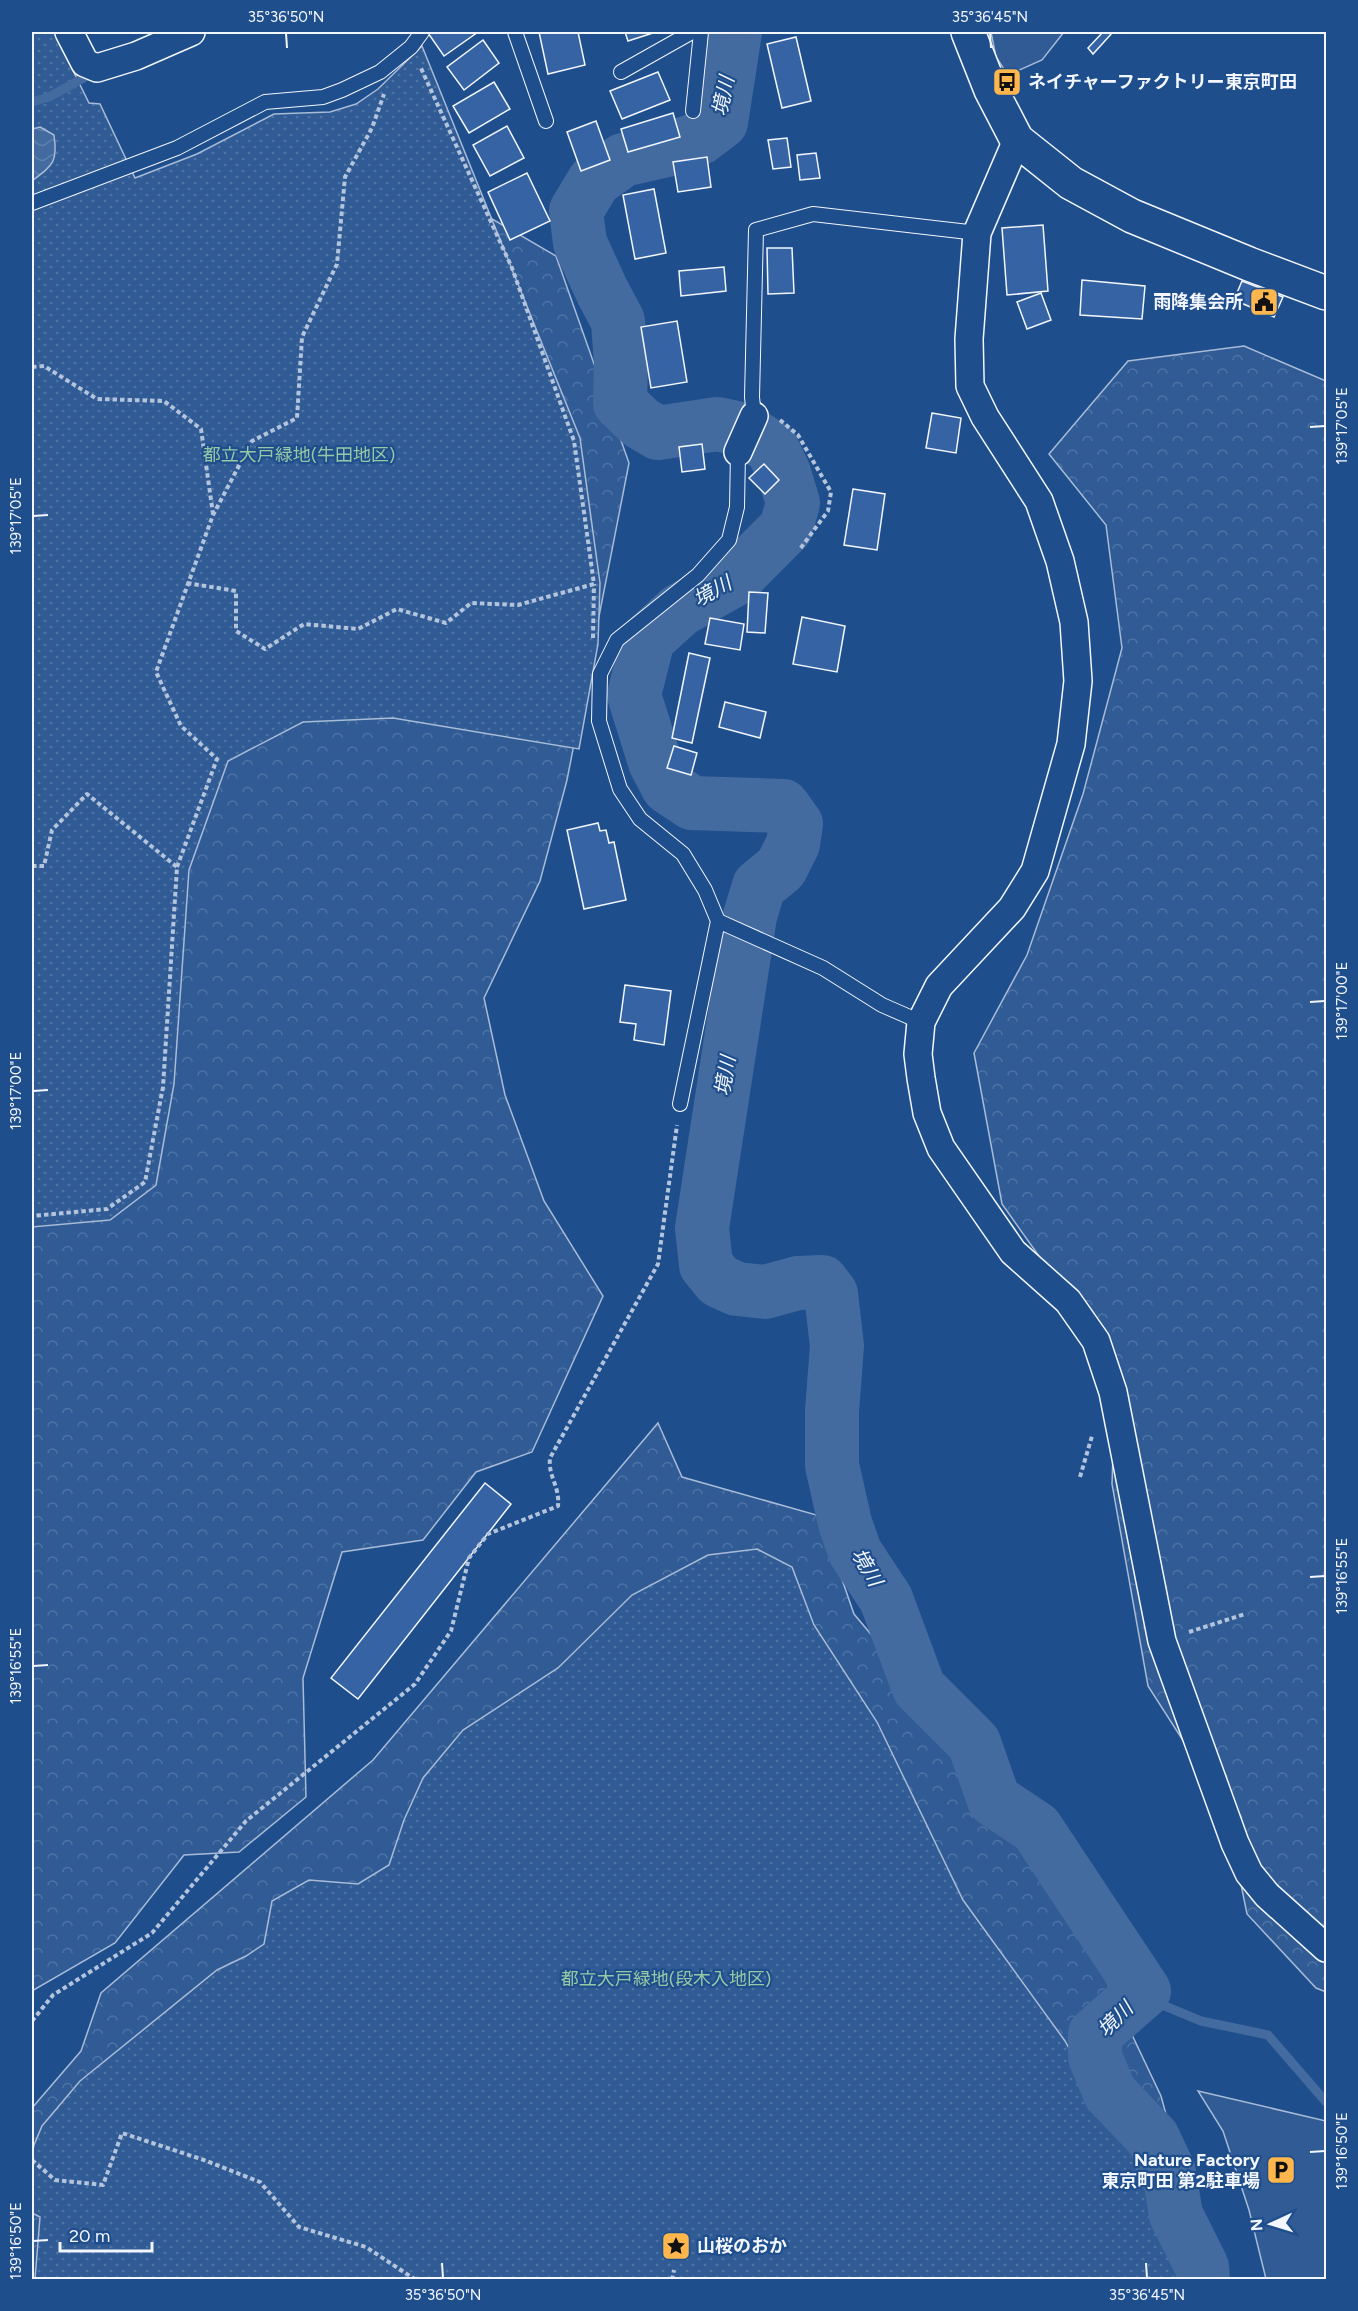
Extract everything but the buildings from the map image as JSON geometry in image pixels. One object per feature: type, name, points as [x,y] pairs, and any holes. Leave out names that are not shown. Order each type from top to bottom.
[{"type":"street","points":[[69,32],[85,63],[97,68],[136,56],[191,32]]},
{"type":"street","points":[[968,32],[991,90],[1017,140],[1071,183],[1132,216],[1326,293]]},
{"type":"street","points":[[1017,140],[977,233],[969,339],[970,386],[985,417],[1039,501],[1060,561],[1074,622],[1078,681],[1071,744],[1035,871],[1012,908],[939,986],[921,1022],[918,1054],[927,1113],[941,1148],[1013,1252],[1068,1301],[1096,1341],[1113,1392],[1162,1641],[1235,1843],[1249,1873],[1267,1895],[1326,1948]]},
{"type":"street","points":[[738,452],[753,407]]},
{"type":"lane","points":[[32,203],[177,148],[265,102],[323,97],[342,90],[380,72],[411,47],[422,32]]},
{"type":"lane","points":[[515,32],[546,121]]},
{"type":"lane","points":[[621,72],[692,32]]},
{"type":"lane","points":[[693,111],[701,32]]},
{"type":"lane","points":[[753,407],[756,230],[813,214],[977,233]]},
{"type":"lane","points":[[738,452],[737,507],[729,540],[698,575],[617,640],[600,674],[599,721],[620,789],[640,819],[682,854],[705,890],[722,923],[823,968],[882,1005],[921,1022]]},
{"type":"lane","points":[[680,1104],[722,923]]},
{"type":"path","points":[[411,47],[512,268],[574,441],[594,584],[592,646],[600,674]]},
{"type":"path","points":[[32,1216],[107,1209],[145,1182],[163,1087],[177,867],[217,759],[181,726],[156,672],[213,515],[252,441],[297,418],[302,337],[337,264],[345,177],[372,128],[384,94],[389,87]]},
{"type":"path","points":[[32,367],[44,366],[97,399],[164,401],[201,429],[213,515]]},
{"type":"path","points":[[753,407],[798,435],[831,492],[828,511],[800,549]]},
{"type":"path","points":[[187,583],[236,591],[236,631],[265,649],[304,624],[358,629],[397,609],[446,623],[471,603],[518,605],[594,584]]},
{"type":"path","points":[[32,866],[45,866],[52,830],[87,794],[177,867]]},
{"type":"path","points":[[32,2021],[53,1995],[152,1933],[246,1821],[414,1684],[451,1631],[469,1558],[488,1534],[558,1506],[559,1493],[549,1470],[550,1458],[658,1264],[680,1104]]},
{"type":"path","points":[[1162,1641],[1245,1614]]},
{"type":"path","points":[[32,2160],[55,2180],[103,2186],[122,2133],[204,2160],[260,2182],[299,2227],[366,2247],[417,2280]]},
{"type":"path","points":[[672,2280],[674,2270]]},
{"type":"shaded area","points":[[991,32],[1064,32],[1042,60],[1008,75],[996,57]]},
{"type":"shaded area","name":"Nature Factory 東京町田 第2駐車場","points":[[1198,2091],[1326,2121],[1326,2279],[1266,2279],[1249,2210],[1223,2131]]},
{"type":"green space","name":"都立大戸緑地(牛田地区)","points":[[32,32],[54,32],[89,103],[100,104],[135,178],[197,154],[274,114],[330,112],[356,104],[378,89],[422,46],[580,438],[600,583],[598,644],[579,749],[393,718],[303,722],[228,761],[189,870],[174,1084],[156,1185],[110,1220],[32,1227]]},
{"type":"green space","points":[[463,202],[556,256],[629,463],[567,780],[540,881],[484,998],[505,1095],[544,1201],[603,1296],[532,1452],[476,1472],[423,1540],[342,1552],[303,1678],[306,1797],[239,1852],[184,1855],[115,1943],[32,1991],[32,240]]},
{"type":"green space","points":[[1244,346],[1326,381],[1326,1992],[1316,1988],[1247,1914],[1225,1806],[1148,1686],[1112,1484],[1115,1394],[1078,1311],[1002,1204],[974,1053],[1027,955],[1083,794],[1122,648],[1106,525],[1049,454],[1128,361]]},
{"type":"green space","name":"都立大戸緑地(段木入地区)","points":[[658,1423],[682,1477],[820,1516],[854,1614],[989,1775],[1106,1980],[1161,2096],[1211,2279],[32,2280],[32,2108],[81,2051],[101,1993],[373,1760]]},
{"type":"green space","name":"都立大戸緑地(段木入地区)","points":[[757,1549],[792,1567],[814,1625],[877,1722],[963,1900],[1065,2041],[1100,2106],[1135,2136],[1156,2178],[1162,2227],[1189,2279],[35,2279],[40,2217],[32,2213],[32,2153],[42,2126],[80,2081],[217,1970],[264,1944],[272,1901],[309,1880],[358,1884],[389,1865],[404,1820],[423,1778],[463,1730],[558,1668],[632,1595],[708,1555]]},
{"type":"water","points":[[40,127],[54,135],[55,151],[49,167],[32,181],[32,129]]},
{"type":"waterway","name":"境川","points":[[735,32],[721,122],[700,138],[667,150],[623,160],[594,181],[576,211],[580,243],[618,321],[621,363],[620,403],[641,423],[658,433],[717,424],[745,430],[772,448],[784,473],[793,503],[786,528],[734,580],[680,610],[648,639],[634,695],[655,762],[668,787],[692,803],[783,806],[796,824],[793,844],[781,868],[759,886],[750,916],[702,1228],[706,1265],[719,1281],[737,1289],[765,1292],[798,1283],[822,1282],[831,1294],[837,1346],[832,1411],[832,1465],[845,1523],[855,1552],[886,1599],[919,1688],[974,1743],[994,1800],[1036,1828],[1144,1991],[1095,2034],[1095,2057],[1110,2093],[1153,2138],[1169,2172],[1176,2215],[1202,2267],[1203,2280]]},
{"type":"waterway","points":[[32,102],[49,97],[87,76]]},
{"type":"waterway","points":[[1144,1991],[1160,2004],[1201,2021],[1268,2035],[1326,2102]]},
{"type":"place","name":"ネイチャーファクトリー東京町田","points":[[1007,82]]},
{"type":"place","name":"雨降集会所","points":[[1264,302]]},
{"type":"place","name":"Nature Factory 東京町田 第2駐車場","points":[[1281,2170]]},
{"type":"place","name":"山桜のおか","points":[[676,2246]]}]
